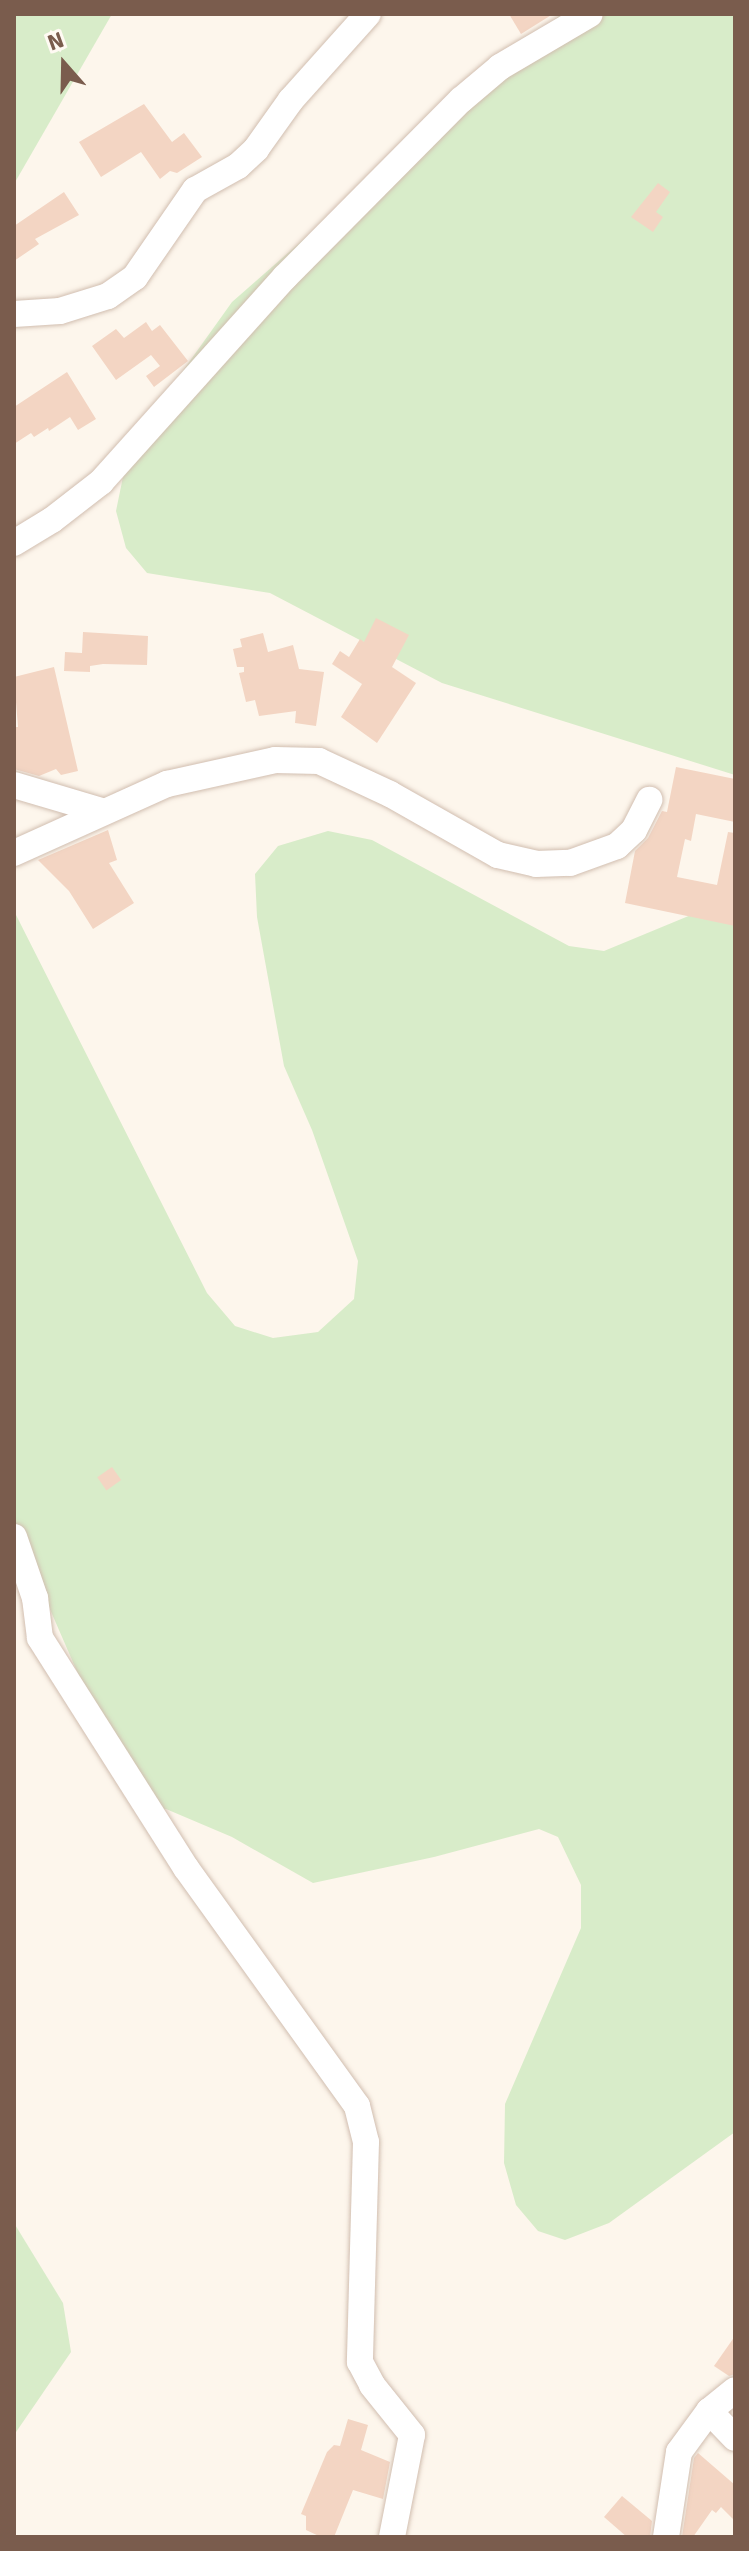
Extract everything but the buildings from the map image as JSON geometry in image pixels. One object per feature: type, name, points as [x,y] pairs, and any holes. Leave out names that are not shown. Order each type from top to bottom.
[{"type":"street","points":[[14,314],[60,311],[108,296],[135,277],[195,190],[238,166],[256,149],[291,100],[368,14]]},
{"type":"street","points":[[14,543],[52,520],[101,482],[285,277],[461,100],[500,67],[590,14]]},
{"type":"street","points":[[14,853],[167,784],[275,760],[319,761],[390,794],[498,855],[536,864],[570,863],[617,846],[634,830],[649,800]]},
{"type":"street","points":[[14,785],[102,811]]},
{"type":"street","points":[[14,1537],[35,1598],[40,1638],[186,1868],[357,2106],[366,2142],[360,2362],[372,2385],[412,2435],[392,2537]]},
{"type":"street","points":[[666,2537],[679,2452],[709,2411],[735,2390]]},
{"type":"street","points":[[709,2411],[735,2438]]},
{"type":"green space","points":[[14,14],[112,14],[14,184]]},
{"type":"green space","points":[[561,14],[735,14],[735,775],[442,683],[270,593],[147,573],[126,548],[116,511],[125,467],[172,386],[232,302]]},
{"type":"green space","points":[[328,831],[372,840],[569,946],[604,951],[703,910],[735,878],[735,2132],[609,2223],[565,2240],[538,2231],[516,2205],[504,2163],[505,2104],[581,1928],[581,1885],[558,1837],[539,1829],[434,1857],[313,1883],[232,1837],[166,1809],[136,1807],[22,1545],[14,1536],[14,911],[207,1293],[235,1326],[273,1338],[318,1332],[354,1299],[358,1261],[312,1130],[284,1066],[257,917],[255,874],[278,846]]},
{"type":"green space","points":[[14,2223],[63,2303],[71,2352],[14,2435]]}]
